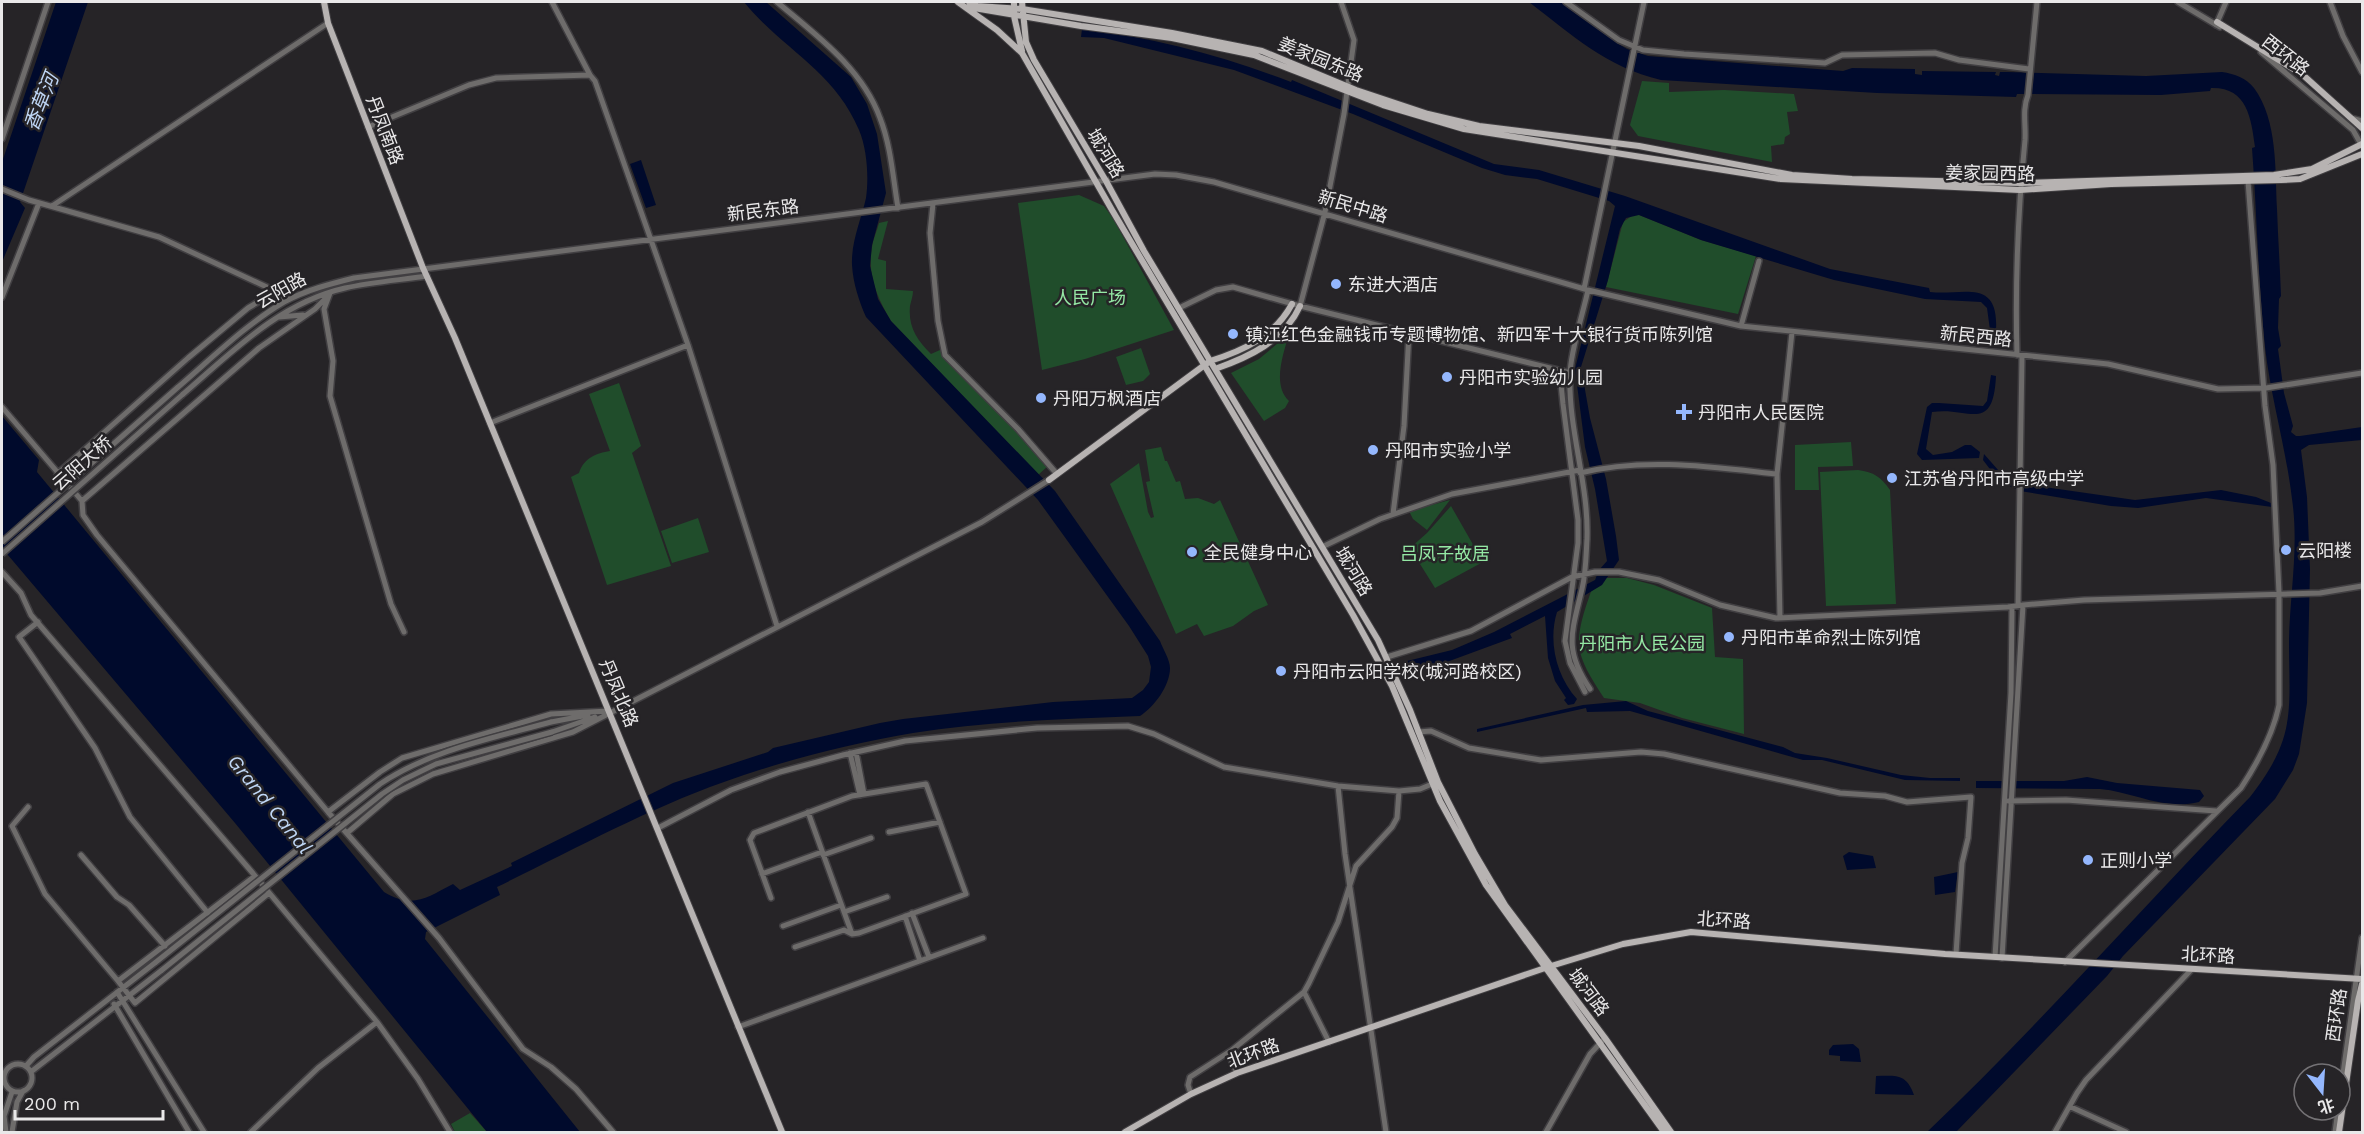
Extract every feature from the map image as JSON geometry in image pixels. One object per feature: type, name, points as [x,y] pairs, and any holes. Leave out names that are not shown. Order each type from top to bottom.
[{"type":"main road","name":"丹凤南路","points":[[324,2],[328,23],[423,268]]},
{"type":"main road","points":[[958,2],[1014,9]]},
{"type":"main road","points":[[971,4],[985,2]]},
{"type":"main road","name":"城河路","points":[[971,4],[979,15],[1022,53],[1203,366],[1326,567],[1392,686],[1435,783],[1505,905],[1602,1041],[1671,1132]]},
{"type":"main road","name":"城河路","points":[[1022,5],[1026,42],[1034,60],[1106,181],[1144,251],[1387,657],[1418,732],[1435,783]]},
{"type":"main road","name":"姜家园东路","points":[[1614,151],[1464,129],[1383,105],[1347,89],[1262,51],[1022,5],[1014,9],[1022,17],[1172,38],[1254,55],[1347,89],[1428,114],[1479,126],[1582,140],[1616,142]]},
{"type":"main road","name":"城河路","points":[[1014,9],[1022,53]]},
{"type":"main road","name":"西环路","points":[[2216,23],[2303,75],[2362,128]]},
{"type":"main road","name":"姜家园西路","points":[[1616,142],[1792,175],[2020,186]]},
{"type":"main road","name":"姜家园西路","points":[[2278,178],[2312,169],[2362,145]]},
{"type":"main road","name":"姜家园西路","points":[[1614,151],[1780,179],[2020,186],[2300,179],[2362,154]]},
{"type":"main road","name":"丹凤北路","points":[[423,268],[456,338],[782,1132]]},
{"type":"main road","points":[[1049,480],[1210,361],[1255,343],[1296,305]]},
{"type":"main road","points":[[1215,369],[1253,354],[1276,337],[1295,318],[1296,305]]},
{"type":"main road","name":"北环路","points":[[1125,1132],[1191,1094],[1237,1073],[1548,967],[1623,944],[1691,932],[2077,963],[2359,978]]},
{"type":"main road","name":"西环路","points":[[2337,1132],[2362,984]]},
{"type":"main road","name":"城河路","points":[[1602,1041],[1664,1132]]},
{"type":"street","points":[[2,138],[48,2]]},
{"type":"street","points":[[552,2],[595,81],[688,345],[777,626]]},
{"type":"street","points":[[777,2],[836,54],[858,77],[872,98],[886,139],[898,208]]},
{"type":"street","points":[[1296,305],[1325,212],[1344,114],[1354,40],[1341,2]]},
{"type":"street","points":[[1566,2],[1619,40],[1643,50],[1825,63],[1842,55],[1935,53],[1959,60],[2029,69]]},
{"type":"street","points":[[1566,372],[1587,522],[1583,585],[1572,629],[1572,648],[1577,667],[1588,690],[1574,674],[1568,653],[1566,624],[1574,577],[1578,520],[1561,384],[1588,290],[1602,206],[1644,2]]},
{"type":"street","points":[[1998,957],[2013,772],[2018,606],[2020,186],[2026,101],[2037,2]]},
{"type":"street","name":"西环路","points":[[2178,2],[2265,54],[2353,130],[2362,145]]},
{"type":"street","points":[[2216,23],[2226,2]]},
{"type":"street","points":[[2330,2],[2343,36],[2362,72]]},
{"type":"street","points":[[52,206],[328,23]]},
{"type":"street","points":[[368,127],[470,85],[496,78],[590,75]]},
{"type":"street","points":[[2351,118],[2362,121]]},
{"type":"street","name":"新民中路","points":[[1106,181],[1155,174],[1176,175],[1214,182],[1325,212],[1588,290]]},
{"type":"street","points":[[2065,962],[2241,788],[2258,761],[2276,721],[2279,705],[2279,593],[2273,465],[2265,388],[2252,179]]},
{"type":"street","name":"新民东路","points":[[423,268],[1106,181]]},
{"type":"street","points":[[2,189],[29,200],[159,237],[275,292],[286,301]]},
{"type":"street","points":[[2,297],[39,203]]},
{"type":"street","points":[[933,204],[930,233],[938,321],[945,355],[1018,429],[1057,474]]},
{"type":"street","points":[[1741,326],[1759,261]]},
{"type":"street","name":"云阳路","points":[[177,388],[246,329],[286,301],[321,286],[354,278],[423,268]]},
{"type":"street","name":"云阳路","points":[[182,396],[260,328],[313,299],[344,288],[427,276]]},
{"type":"street","points":[[1179,308],[1216,290],[1233,287],[1296,305],[1566,372]]},
{"type":"street","name":"新民西路","points":[[1588,290],[1741,326],[2108,364],[2218,389],[2265,388],[2362,373]]},
{"type":"street","points":[[57,474],[248,308],[275,292]]},
{"type":"street","points":[[330,293],[324,309],[333,361],[330,396],[391,604],[404,632]]},
{"type":"street","points":[[82,501],[259,348],[306,314],[330,293]]},
{"type":"street","points":[[278,317],[306,314],[324,309]]},
{"type":"street","points":[[1392,514],[1404,426],[1409,332]]},
{"type":"street","points":[[1780,618],[1777,474],[1792,332]]},
{"type":"street","points":[[490,423],[688,345]]},
{"type":"street","name":"云阳大桥","points":[[2,542],[177,388]]},
{"type":"street","name":"云阳大桥","points":[[2,554],[182,396]]},
{"type":"street","points":[[2,407],[82,501],[83,515],[97,535],[328,812],[435,933],[523,1049],[551,1067],[576,1089],[613,1132]]},
{"type":"street","points":[[1322,547],[1392,514],[1452,494],[1603,467],[1694,466],[1777,474]]},
{"type":"street","points":[[347,833],[393,794],[433,774],[573,732],[982,522],[1049,480]]},
{"type":"street","points":[[2,572],[21,592],[31,615],[270,893],[377,1022],[418,1078],[450,1132]]},
{"type":"street","points":[[1387,657],[1471,631],[1574,577],[1595,572],[1615,572],[1659,580],[1720,605],[1780,618],[2018,606],[2084,600],[2320,593],[2362,586]]},
{"type":"street","points":[[1998,957],[2003,801],[2018,606]]},
{"type":"street","points":[[38,622],[20,637],[95,748],[130,818],[208,914]]},
{"type":"street","points":[[328,812],[380,771],[402,758],[551,714],[610,711]]},
{"type":"street","points":[[6,1132],[4,1116],[7,1088],[3,1072],[26,1065],[380,784],[404,768],[438,754],[551,722],[610,711]]},
{"type":"street","points":[[32,1071],[382,794],[403,780],[436,764],[552,732],[610,711]]},
{"type":"street","points":[[658,828],[731,790],[780,772],[905,741],[1036,728],[1128,726],[1154,734],[1224,767],[1338,786],[1399,791],[1420,789],[1435,783]]},
{"type":"street","points":[[1418,732],[1431,731],[1469,748],[1541,760],[1641,752],[1664,754],[1840,793],[1885,796],[1906,801],[1971,797],[1968,838],[1962,863],[1956,954]]},
{"type":"street","points":[[853,753],[862,795]]},
{"type":"street","points":[[771,898],[750,840],[758,830],[862,795],[926,783],[966,894],[852,934],[844,930],[795,947]]},
{"type":"street","points":[[1338,786],[1341,822],[1386,1132]]},
{"type":"street","points":[[1191,1094],[1188,1084],[1190,1077],[1232,1050],[1304,992],[1338,922],[1356,866],[1397,818],[1399,791]]},
{"type":"street","points":[[2003,801],[2066,800],[2216,811]]},
{"type":"street","points":[[28,807],[12,826],[45,894],[118,981],[120,990],[204,1132]]},
{"type":"street","points":[[808,812],[852,934]]},
{"type":"street","points":[[889,832],[940,822]]},
{"type":"street","points":[[762,874],[871,838]]},
{"type":"street","points":[[81,855],[117,897],[129,905],[165,946]]},
{"type":"street","points":[[118,981],[255,876]]},
{"type":"street","points":[[126,997],[135,1003],[270,893]]},
{"type":"street","points":[[844,912],[888,897]]},
{"type":"street","points":[[783,926],[841,905]]},
{"type":"street","points":[[912,913],[929,957]]},
{"type":"street","points":[[905,916],[920,961]]},
{"type":"street","points":[[738,1027],[983,938]]},
{"type":"street","name":"西环路","points":[[2345,1062],[2359,978],[2362,938]]},
{"type":"street","points":[[2055,1132],[2086,1080],[2192,969]]},
{"type":"street","points":[[1304,992],[1329,1042]]},
{"type":"street","points":[[109,998],[189,1132]]},
{"type":"street","points":[[251,1132],[318,1068],[377,1022]]},
{"type":"street","points":[[1546,1132],[1590,1054],[1602,1041]]},
{"type":"street","points":[[1232,1050],[1230,1057],[1237,1073]]},
{"type":"street","points":[[12,1132],[17,1102],[23,1090],[33,1081],[32,1071],[26,1065]]},
{"type":"street","points":[[7,1088],[23,1090]]},
{"type":"street","points":[[2,1095],[7,1088]]},
{"type":"street","points":[[2071,1107],[2126,1132]]},
{"type":"green space","points":[[1642,81],[1669,83],[1669,92],[1724,90],[1794,94],[1798,111],[1787,112],[1790,134],[1785,137],[1784,144],[1771,146],[1772,162],[1638,136],[1630,125]]},
{"type":"green space","name":"人民广场","points":[[1079,195],[1104,206],[1114,220],[1174,330],[1085,359],[1042,370],[1018,203]]},
{"type":"green space","points":[[1633,215],[1639,215],[1701,240],[1756,256],[1738,314],[1606,287],[1623,222]]},
{"type":"green space","points":[[888,221],[878,259],[886,261],[886,289],[913,291],[910,320],[922,344],[931,354],[940,350],[951,366],[1016,430],[1048,466],[1038,475],[891,321],[874,286],[871,267],[873,244],[879,223]]},
{"type":"green space","points":[[1289,334],[1280,369],[1280,378],[1281,387],[1289,401],[1285,408],[1264,421],[1231,373],[1259,359]]},
{"type":"green space","points":[[1141,348],[1150,374],[1143,381],[1126,385],[1116,357]]},
{"type":"green space","points":[[619,383],[641,446],[632,453],[671,566],[607,585],[571,477],[579,473],[591,457],[610,451],[589,394]]},
{"type":"green space","points":[[1851,442],[1853,466],[1818,467],[1819,490],[1795,490],[1795,445]]},
{"type":"green space","name":"全民健身中心","points":[[1161,447],[1165,461],[1176,482],[1180,481],[1185,499],[1198,498],[1214,504],[1220,500],[1268,605],[1254,611],[1233,626],[1204,636],[1197,624],[1176,634],[1110,484],[1139,463],[1148,512],[1151,518],[1154,517],[1146,482],[1150,481],[1145,450]]},
{"type":"green space","points":[[1858,470],[1877,476],[1890,490],[1896,604],[1826,606],[1820,472]]},
{"type":"green space","points":[[1450,500],[1427,530],[1413,519],[1409,511]]},
{"type":"green space","name":"吕凤子故居","points":[[1451,506],[1483,562],[1435,588],[1410,548]]},
{"type":"green space","points":[[698,518],[709,552],[672,563],[661,531]]},
{"type":"green space","name":"丹阳市人民公园","points":[[1596,578],[1627,578],[1654,585],[1712,608],[1715,657],[1743,659],[1744,734],[1682,718],[1640,703],[1604,698],[1584,664],[1579,644],[1583,615]]},
{"type":"green space","points":[[470,1113],[487,1132],[455,1132],[451,1124]]},
{"type":"water","name":"香草河","points":[[56,2],[88,2],[20,202],[25,208],[2,262],[2,162]]},
{"type":"water","name":"Grand Canal","points":[[744,2],[766,2],[851,77],[867,104],[877,134],[886,193],[872,245],[870,266],[878,299],[891,321],[1055,491],[1160,641],[1169,662],[1169,675],[1160,695],[1140,716],[997,723],[913,733],[817,753],[747,774],[666,805],[497,887],[500,895],[426,932],[425,939],[580,1132],[487,1132],[235,823],[2,548],[2,416],[39,460],[37,472],[384,892],[403,900],[419,900],[453,884],[460,890],[512,866],[511,863],[673,783],[768,752],[773,748],[903,719],[1053,702],[1132,698],[1149,682],[1151,667],[1148,656],[1129,626],[1038,500],[866,317],[857,292],[852,265],[855,239],[867,190],[866,154],[859,130],[836,91]]},
{"type":"water","points":[[1529,2],[1562,2],[1617,43],[1648,56],[1843,71],[1852,68],[1915,69],[1915,74],[1922,75],[1922,71],[1996,72],[1995,75],[1999,76],[2000,72],[2146,76],[2222,72],[2240,77],[2247,82],[2262,101],[2274,146],[2281,296],[2278,328],[2281,346],[2278,349],[2284,393],[2293,426],[2291,432],[2300,436],[2362,427],[2362,440],[2309,445],[2301,450],[2307,497],[2310,569],[2307,703],[2299,754],[2293,770],[2275,799],[1956,1132],[1927,1132],[2050,1008],[2250,797],[2276,757],[2283,740],[2289,705],[2289,640],[2295,534],[2289,480],[2265,347],[2252,148],[2255,147],[2249,115],[2240,98],[2223,89],[2211,88],[2210,91],[2161,95],[2017,94],[2016,97],[1877,93],[1661,80],[1623,67],[1606,58],[1575,38]]},
{"type":"water","points":[[1082,29],[1135,37],[1189,49],[1291,82],[1292,80],[1494,164],[1539,170],[1625,196],[1830,269],[1929,288],[1930,292],[1976,293],[1985,296],[1991,302],[1995,313],[1996,330],[1990,330],[1987,308],[1981,302],[1925,299],[1834,280],[1701,240],[1639,215],[1626,218],[1620,229],[1608,280],[1581,367],[1590,418],[1606,479],[1619,560],[1602,585],[1557,612],[1554,623],[1554,646],[1559,669],[1577,699],[1574,704],[1568,705],[1555,681],[1548,658],[1545,616],[1510,634],[1512,638],[1444,663],[1411,671],[1407,661],[1452,650],[1494,632],[1595,580],[1599,570],[1607,561],[1595,489],[1585,447],[1575,369],[1615,206],[1609,201],[1537,179],[1505,175],[1482,168],[1353,114],[1234,70],[1104,38],[1081,37]]},
{"type":"water","points":[[641,160],[656,205],[646,208],[630,164]]},
{"type":"water","points":[[1991,375],[1996,376],[1994,394],[1990,406],[1984,412],[1977,414],[1932,412],[1926,449],[1933,455],[1952,452],[1965,445],[1971,445],[1980,452],[1979,458],[1922,460],[1917,454],[1927,407],[1932,403],[1983,406],[1987,401]]},
{"type":"water","points":[[1984,454],[2006,479],[2016,483],[2135,500],[2221,490],[2256,497],[2271,503],[2272,507],[2206,498],[2138,508],[2111,506],[2020,491],[1999,481],[1983,460]]},
{"type":"water","points":[[1626,701],[1648,711],[1783,747],[1795,753],[1901,775],[1960,778],[1960,781],[1905,780],[1822,760],[1803,760],[1630,711],[1587,712],[1586,708],[1477,732],[1477,729],[1583,705]]},
{"type":"water","points":[[2087,777],[2117,783],[2200,790],[2204,796],[2199,802],[2174,804],[2100,789],[1976,788],[1976,781],[2064,781]]},
{"type":"water","points":[[1849,852],[1873,856],[1876,868],[1847,870],[1843,856]]},
{"type":"water","points":[[1958,872],[1955,892],[1935,895],[1934,877]]},
{"type":"water","points":[[1853,1044],[1859,1049],[1861,1062],[1840,1061],[1840,1056],[1829,1055],[1829,1050],[1833,1045]]},
{"type":"water","points":[[1876,1076],[1895,1076],[1904,1079],[1914,1095],[1875,1094]]},
{"type":"place","name":"东进大酒店","points":[[1336,284]]},
{"type":"place","name":"镇江红色金融钱币专题博物馆、新四军十大银行货币陈列馆","points":[[1233,334]]},
{"type":"place","name":"丹阳市实验幼儿园","points":[[1447,377]]},
{"type":"place","name":"丹阳万枫酒店","points":[[1041,398]]},
{"type":"place","name":"丹阳市人民医院","points":[[1684,412]]},
{"type":"place","name":"丹阳市实验小学","points":[[1373,450]]},
{"type":"place","name":"江苏省丹阳市高级中学","points":[[1892,478]]},
{"type":"place","name":"云阳楼","points":[[2286,550]]},
{"type":"place","name":"全民健身中心","points":[[1192,552]]},
{"type":"place","name":"丹阳市革命烈士陈列馆","points":[[1729,637]]},
{"type":"place","name":"丹阳市云阳学校(城河路校区)","points":[[1281,671]]},
{"type":"place","name":"正则小学","points":[[2088,860]]}]
